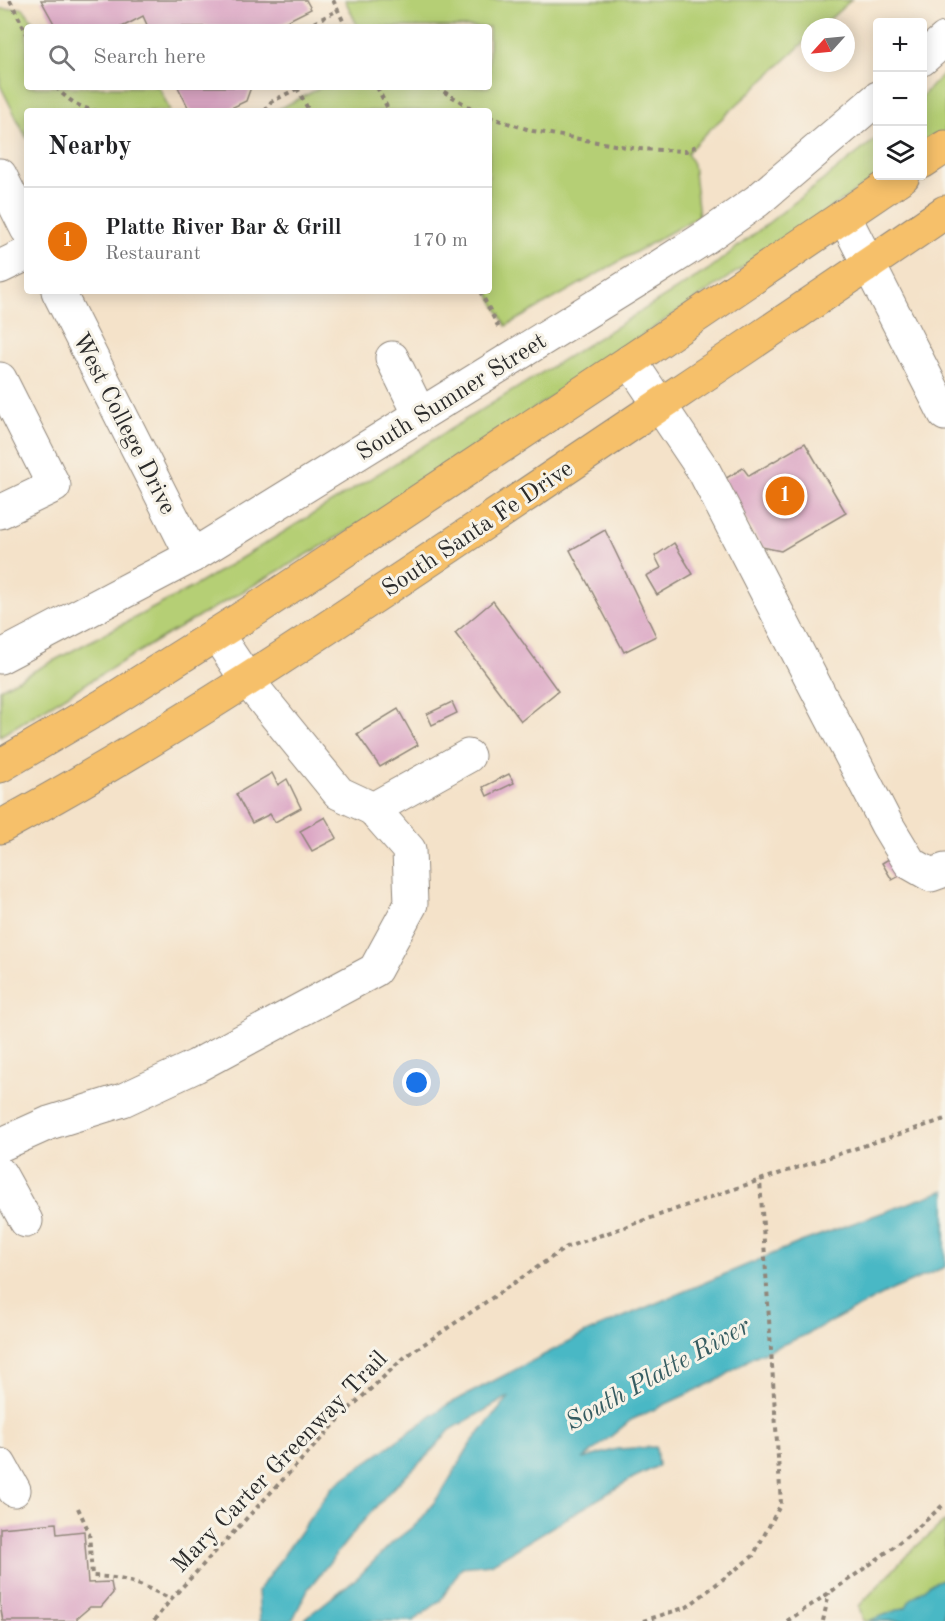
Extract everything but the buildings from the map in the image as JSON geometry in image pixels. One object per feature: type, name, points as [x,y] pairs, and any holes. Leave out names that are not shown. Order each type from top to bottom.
[{"type":"highway","points":[[927,159],[945,147]]},
{"type":"highway","points":[[0,766],[187,654],[630,361],[897,180]]},
{"type":"highway","name":"South Santa Fe Drive","points":[[0,827],[112,763],[247,680],[660,406],[945,212]]},
{"type":"highway","points":[[0,743],[122,672],[150,661],[187,654]]},
{"type":"street","points":[[927,55],[945,39]]},
{"type":"street","name":"South Sumner Street","points":[[0,657],[192,556],[706,237],[770,190],[873,102]]},
{"type":"street","points":[[0,175],[24,223]]},
{"type":"street","points":[[844,216],[940,393]]},
{"type":"street","points":[[0,267],[24,255]]},
{"type":"street","name":"West College Drive","points":[[60,294],[192,556]]},
{"type":"street","points":[[392,358],[420,415]]},
{"type":"street","points":[[630,361],[704,471],[887,825],[910,863],[931,875],[945,870]]},
{"type":"street","points":[[0,379],[54,486],[0,512]]},
{"type":"street","points":[[0,1145],[49,1123],[123,1101],[196,1066],[375,970],[411,904],[409,850],[373,809],[339,793],[247,680],[217,634]]},
{"type":"street","points":[[373,809],[468,756]]},
{"type":"street","points":[[0,1174],[26,1221]]},
{"type":"path","points":[[10,0],[24,28]]},
{"type":"path","points":[[333,0],[345,24]]},
{"type":"path","points":[[312,24],[338,10]]},
{"type":"path","points":[[58,90],[65,98],[85,108]]},
{"type":"path","points":[[267,108],[271,102],[293,90]]},
{"type":"path","points":[[299,90],[308,108]]},
{"type":"path","points":[[378,90],[388,108]]},
{"type":"path","points":[[441,90],[471,108]]},
{"type":"path","points":[[492,118],[533,131],[638,148],[686,151],[696,146]]},
{"type":"path","points":[[482,294],[501,333]]},
{"type":"path","name":"Mary Carter Greenway Trail","points":[[154,1621],[171,1599],[350,1409],[405,1357],[567,1247],[945,1119]]},
{"type":"path","points":[[643,1621],[687,1606],[753,1556],[781,1504],[760,1180]]},
{"type":"path","points":[[788,1621],[898,1542],[945,1503]]},
{"type":"path","points":[[78,1508],[89,1532],[92,1576],[112,1577],[139,1583],[171,1599]]},
{"type":"path","points":[[823,1621],[829,1593]]},
{"type":"green space","points":[[345,0],[851,0],[831,18],[801,18],[801,45],[687,153],[693,164],[699,216],[506,326],[490,294],[492,294],[492,108],[281,108],[316,90],[492,90],[492,24],[357,24]]},
{"type":"green space","points":[[23,8],[35,24],[24,24],[24,90],[160,90],[169,108],[24,108],[24,133],[0,85],[0,9]]},
{"type":"green space","points":[[945,72],[945,133],[927,145],[927,126],[927,91]]},
{"type":"green space","points":[[873,141],[873,179],[380,513],[163,637],[0,736],[0,689],[193,587],[708,270]]},
{"type":"green space","points":[[945,1521],[945,1621],[863,1621],[859,1606],[909,1553]]},
{"type":"water","name":"South Platte River","points":[[945,1190],[945,1267],[892,1290],[803,1336],[753,1357],[720,1379],[631,1420],[583,1459],[617,1449],[656,1447],[658,1466],[633,1478],[491,1564],[462,1567],[440,1601],[413,1621],[302,1621],[358,1577],[392,1543],[419,1522],[442,1492],[471,1443],[510,1396],[450,1430],[429,1454],[391,1490],[308,1589],[292,1621],[260,1621],[258,1591],[332,1487],[447,1405],[588,1332],[801,1242]]},
{"type":"water","points":[[945,1578],[944,1621],[868,1621],[906,1607],[910,1600],[930,1584]]},
{"type":"place","name":"Platte River Bar & Grill","points":[[785,496]]}]
